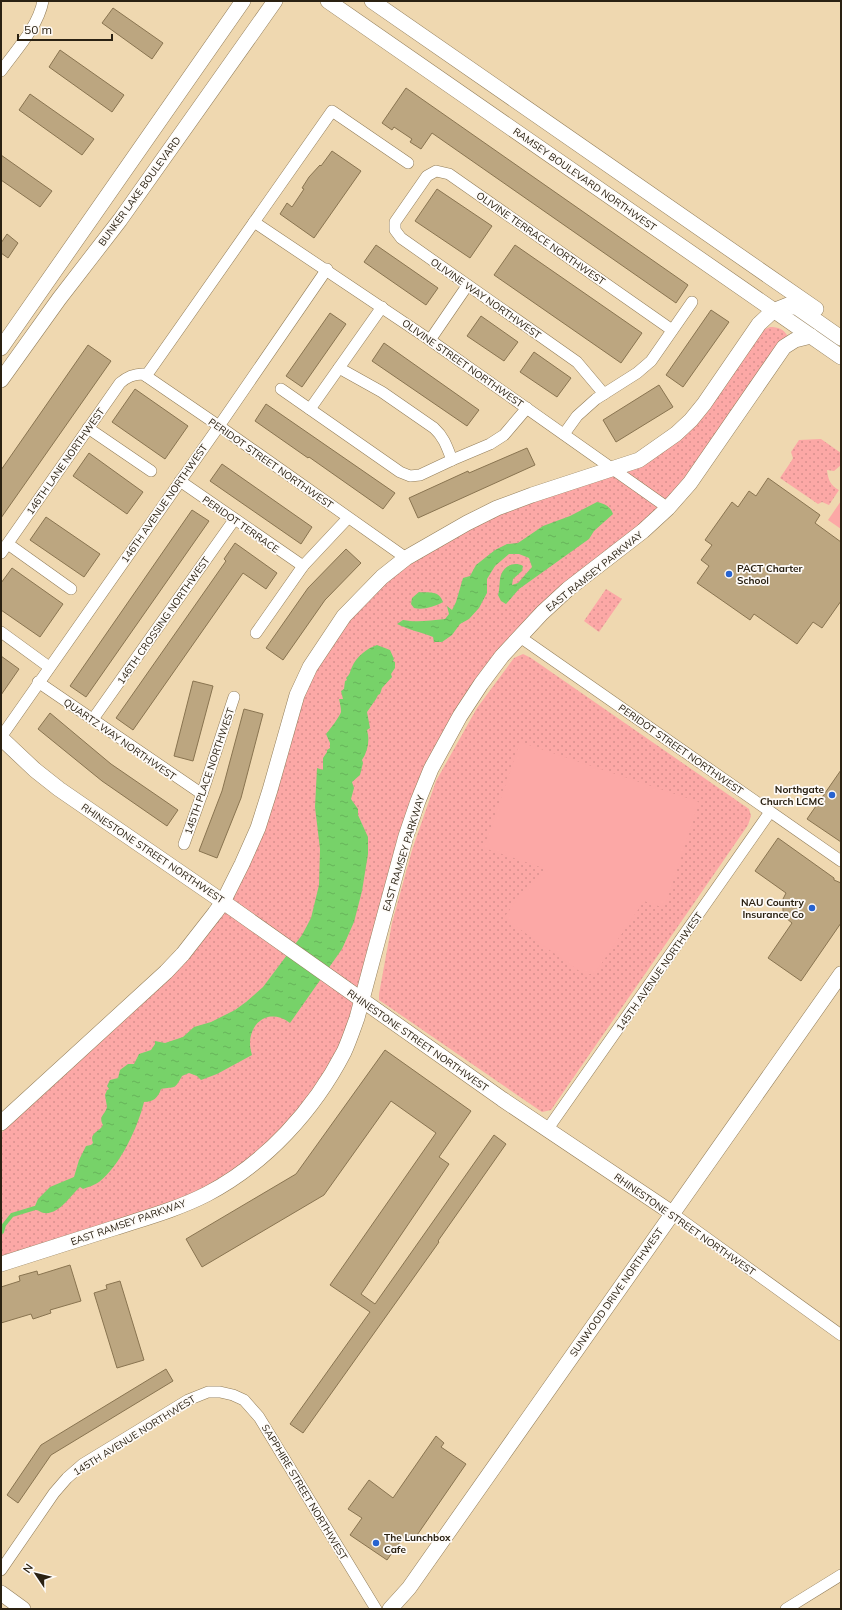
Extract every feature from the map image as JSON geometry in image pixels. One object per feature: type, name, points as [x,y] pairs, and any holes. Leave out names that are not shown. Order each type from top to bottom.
[{"type":"street","points":[[1,71],[33,25],[40,12],[43,1]]},
{"type":"street","points":[[1,348],[243,1]]},
{"type":"street","name":"BUNKER LAKE BOULEVARD","points":[[1,380],[59,299],[120,220],[274,1]]},
{"type":"street","name":"RAMSEY BOULEVARD NORTHWEST","points":[[328,1],[841,357]]},
{"type":"street","points":[[372,1],[841,326]]},
{"type":"street","points":[[140,375],[254,222],[332,111],[408,163]]},
{"type":"street","name":"OLIVINE TERRACE NORTHWEST","points":[[413,196],[427,176],[436,171],[448,174],[672,330]]},
{"type":"street","name":"OLIVINE WAY NORTHWEST","points":[[413,196],[395,222],[395,230],[401,238],[467,286],[577,362],[604,394]]},
{"type":"street","name":"OLIVINE STREET NORTHWEST","points":[[254,222],[327,269],[430,340],[668,508]]},
{"type":"street","name":"146TH AVENUE NORTHWEST","points":[[1,738],[38,682],[219,426],[327,269]]},
{"type":"street","points":[[430,340],[467,286]]},
{"type":"street","points":[[564,434],[577,416],[596,399],[637,373],[651,360],[692,302]]},
{"type":"street","points":[[1,1123],[166,972],[188,948],[223,902],[258,828],[297,695],[310,667],[344,616],[382,577],[406,558],[467,523],[497,508],[639,460],[676,434],[691,420],[704,404],[759,324],[773,311],[788,305],[798,308],[841,338]]},
{"type":"street","points":[[310,409],[382,307]]},
{"type":"street","name":"EAST RAMSEY PARKWAY","points":[[1,1264],[160,1214],[208,1194],[246,1170],[298,1120],[315,1097],[344,1051],[357,1018],[361,998],[406,836],[418,801],[431,769],[460,716],[502,656],[542,613],[568,589],[643,531],[668,508],[690,483],[784,347],[795,340],[811,336]]},
{"type":"street","points":[[339,368],[382,392],[434,428],[444,438],[452,460]]},
{"type":"street","name":"PERIDOT STREET NORTHWEST","points":[[140,375],[219,426],[406,558]]},
{"type":"street","name":"146TH LANE NORTHWEST","points":[[1,553],[120,383],[125,378],[140,375]]},
{"type":"street","points":[[281,389],[400,472],[410,476],[420,475],[490,444],[504,435],[527,408]]},
{"type":"street","points":[[88,428],[151,471]]},
{"type":"street","name":"PERIDOT TERRACE","points":[[180,481],[234,520],[303,566]]},
{"type":"street","points":[[256,633],[303,566],[348,518]]},
{"type":"street","name":"146TH CROSSING NORTHWEST","points":[[93,719],[234,520]]},
{"type":"street","points":[[8,544],[71,589]]},
{"type":"street","points":[[1,632],[49,667]]},
{"type":"street","name":"PERIDOT STREET NORTHWEST","points":[[520,636],[841,861]]},
{"type":"street","name":"QUARTZ WAY NORTHWEST","points":[[38,682],[202,794]]},
{"type":"street","name":"145TH PLACE NORTHWEST","points":[[184,844],[234,698]]},
{"type":"street","name":"RHINESTONE STREET NORTHWEST","points":[[1,738],[35,770],[59,789],[361,998],[547,1130],[672,1213],[841,1335]]},
{"type":"street","name":"145TH AVENUE NORTHWEST","points":[[547,1130],[770,812]]},
{"type":"street","name":"SUNWOOD DRIVE NORTHWEST","points":[[390,1609],[410,1588],[841,974]]},
{"type":"street","name":"145TH AVENUE NORTHWEST","points":[[1,1570],[54,1493],[67,1478],[83,1464],[188,1400],[208,1392],[220,1392]]},
{"type":"street","name":"SAPPHIRE STREET NORTHWEST","points":[[220,1392],[233,1395],[244,1400],[260,1417],[376,1609]]},
{"type":"street","points":[[786,1609],[841,1575]]},
{"type":"street","points":[[1,1593],[23,1609]]},
{"type":"shaded area","points":[[770,327],[780,329],[785,332],[788,337],[678,486],[643,524],[593,564],[451,724],[344,1037],[313,1093],[275,1138],[223,1178],[188,1196],[1,1258],[1,1133],[150,997],[215,924],[298,709],[319,664],[348,622],[369,599],[403,567],[439,545],[505,512],[650,457],[763,330]]},
{"type":"shaded area","points":[[821,439],[841,453],[841,465],[834,471],[827,470],[830,482],[839,490],[829,505],[822,502],[818,504],[780,478],[793,458],[791,452],[799,440]]},
{"type":"shaded area","points":[[841,501],[841,529],[828,520]]},
{"type":"shaded area","points":[[606,589],[622,599],[599,632],[584,621]]},
{"type":"shaded area","points":[[523,654],[531,658],[749,809],[751,816],[748,825],[551,1110],[542,1112],[379,1000],[392,923],[412,850],[436,781],[477,708],[514,658]]},
{"type":"shaded area","points":[[520,742],[699,802],[664,908],[644,901],[595,973],[585,975],[504,918],[529,885],[549,870],[484,848]]},
{"type":"water","points":[[597,502],[607,506],[613,514],[594,531],[589,539],[519,589],[506,604],[501,601],[498,595],[500,577],[504,569],[513,564],[523,566],[522,571],[513,579],[512,585],[518,583],[532,567],[529,558],[519,554],[509,554],[495,566],[487,579],[487,593],[479,608],[469,619],[460,624],[452,635],[442,642],[434,642],[433,637],[397,624],[403,620],[419,621],[445,619],[449,614],[447,606],[452,610],[463,578],[470,576],[476,565],[495,550],[507,544],[518,543],[543,526],[570,516]]},
{"type":"water","points":[[419,592],[430,592],[436,594],[443,602],[428,608],[414,608],[411,604],[412,598]]},
{"type":"water","points":[[377,645],[390,650],[394,659],[393,661],[395,662],[395,668],[391,674],[392,677],[382,688],[380,694],[367,712],[370,728],[367,730],[368,745],[362,760],[363,763],[360,775],[352,782],[354,788],[351,799],[358,809],[358,815],[368,837],[368,854],[362,891],[354,922],[342,949],[290,1023],[281,1018],[265,1018],[254,1028],[251,1036],[250,1045],[252,1055],[217,1074],[201,1080],[197,1076],[189,1073],[182,1076],[176,1086],[161,1089],[155,1099],[144,1102],[133,1134],[121,1156],[107,1175],[93,1185],[83,1189],[80,1187],[55,1211],[44,1213],[36,1210],[35,1206],[38,1199],[50,1187],[74,1177],[79,1160],[86,1146],[93,1143],[93,1135],[103,1125],[101,1120],[107,1107],[105,1095],[109,1089],[107,1086],[110,1080],[118,1078],[120,1070],[128,1064],[134,1064],[139,1054],[151,1050],[155,1044],[155,1041],[165,1043],[183,1037],[194,1027],[211,1022],[235,1010],[246,1002],[263,987],[302,935],[311,918],[319,885],[320,849],[315,807],[317,768],[323,770],[323,758],[327,750],[330,748],[330,743],[326,734],[337,720],[341,712],[339,699],[343,699],[341,691],[344,689],[345,681],[347,680],[346,678],[359,656],[373,646]]},
{"type":"building","points":[[113,8],[163,43],[152,59],[102,23]]},
{"type":"building","points":[[60,50],[124,95],[112,112],[49,67]]},
{"type":"building","points":[[406,88],[688,285],[676,303],[432,133],[421,149],[410,142],[412,139],[394,127],[392,130],[382,123]]},
{"type":"building","points":[[30,94],[94,139],[82,155],[19,110]]},
{"type":"building","points":[[332,151],[361,171],[314,238],[280,214],[287,203],[292,207],[304,189],[302,188],[309,177],[320,165],[321,166]]},
{"type":"building","points":[[1,155],[52,191],[40,207],[1,180]]},
{"type":"building","points":[[437,189],[492,226],[470,258],[415,221]]},
{"type":"building","points":[[7,234],[18,243],[8,258],[1,253],[1,243]]},
{"type":"building","points":[[376,245],[438,288],[426,305],[364,262]]},
{"type":"building","points":[[515,245],[642,333],[621,363],[494,275]]},
{"type":"building","points":[[711,310],[729,322],[683,387],[666,375]]},
{"type":"building","points":[[330,313],[346,324],[302,387],[286,376]]},
{"type":"building","points":[[481,316],[518,342],[504,361],[467,336]]},
{"type":"building","points":[[384,343],[479,410],[467,426],[372,361]]},
{"type":"building","points":[[88,345],[111,361],[1,518],[1,470]]},
{"type":"building","points":[[534,352],[571,378],[557,397],[520,372]]},
{"type":"building","points":[[659,385],[673,407],[616,442],[603,420]]},
{"type":"building","points":[[135,389],[188,426],[165,459],[112,422]]},
{"type":"building","points":[[266,404],[395,493],[383,509],[255,421]]},
{"type":"building","points":[[527,448],[535,465],[418,518],[409,498],[468,471],[469,473]]},
{"type":"building","points":[[89,453],[143,492],[127,514],[73,476]]},
{"type":"building","points":[[222,464],[312,527],[301,544],[210,481]]},
{"type":"building","points":[[768,478],[820,515],[815,523],[841,542],[841,601],[822,628],[813,622],[797,644],[754,614],[750,620],[697,583],[709,566],[701,560],[712,545],[705,540],[732,502],[738,507],[749,491],[756,496]]},
{"type":"building","points":[[192,510],[209,521],[86,697],[70,686]]},
{"type":"building","points":[[46,517],[100,554],[84,577],[30,540]]},
{"type":"building","points":[[235,543],[277,573],[266,589],[243,573],[133,730],[116,718],[226,561],[224,559]]},
{"type":"building","points":[[346,549],[361,563],[325,600],[283,660],[266,648],[308,588]]},
{"type":"building","points":[[12,568],[63,604],[40,637],[1,610],[1,583]]},
{"type":"building","points":[[1,656],[19,669],[1,695]]},
{"type":"building","points":[[193,681],[213,686],[193,761],[174,756]]},
{"type":"building","points":[[244,709],[263,714],[241,798],[217,858],[199,851],[222,791]]},
{"type":"building","points":[[50,713],[111,764],[178,810],[167,826],[102,781],[38,729]]},
{"type":"building","name":"Northgate Church LCMC","points":[[841,770],[841,842],[807,819]]},
{"type":"building","name":"NAU Country Insurance Co","points":[[778,838],[834,878],[834,880],[841,883],[841,923],[801,981],[768,958],[792,923],[786,918],[783,911],[783,899],[786,893],[755,871]]},
{"type":"building","points":[[385,1050],[471,1111],[439,1157],[449,1164],[361,1294],[375,1304],[494,1135],[506,1144],[438,1241],[439,1242],[303,1433],[290,1424],[370,1312],[330,1285],[436,1133],[391,1101],[324,1195],[202,1267],[186,1239],[296,1174]]},
{"type":"building","points":[[70,1265],[81,1301],[50,1310],[51,1313],[33,1319],[31,1314],[1,1323],[1,1287],[20,1281],[19,1276],[37,1271],[38,1275]]},
{"type":"building","points":[[120,1281],[144,1360],[117,1368],[94,1293],[107,1289],[106,1285]]},
{"type":"building","points":[[166,1369],[173,1381],[51,1455],[18,1503],[7,1495],[41,1445]]},
{"type":"building","points":[[436,1436],[444,1443],[441,1447],[466,1464],[413,1541],[405,1535],[387,1560],[350,1535],[362,1518],[348,1509],[369,1480],[393,1498]]},
{"type":"waterway","points":[[2,1232],[4,1225],[12,1215],[35,1208]]},
{"type":"place","name":"PACT Charter School","points":[[729,574]]},
{"type":"place","name":"Northgate Church LCMC","points":[[832,795]]},
{"type":"place","name":"NAU Country Insurance Co","points":[[812,908]]},
{"type":"place","name":"The Lunchbox Cafe","points":[[376,1543]]}]
